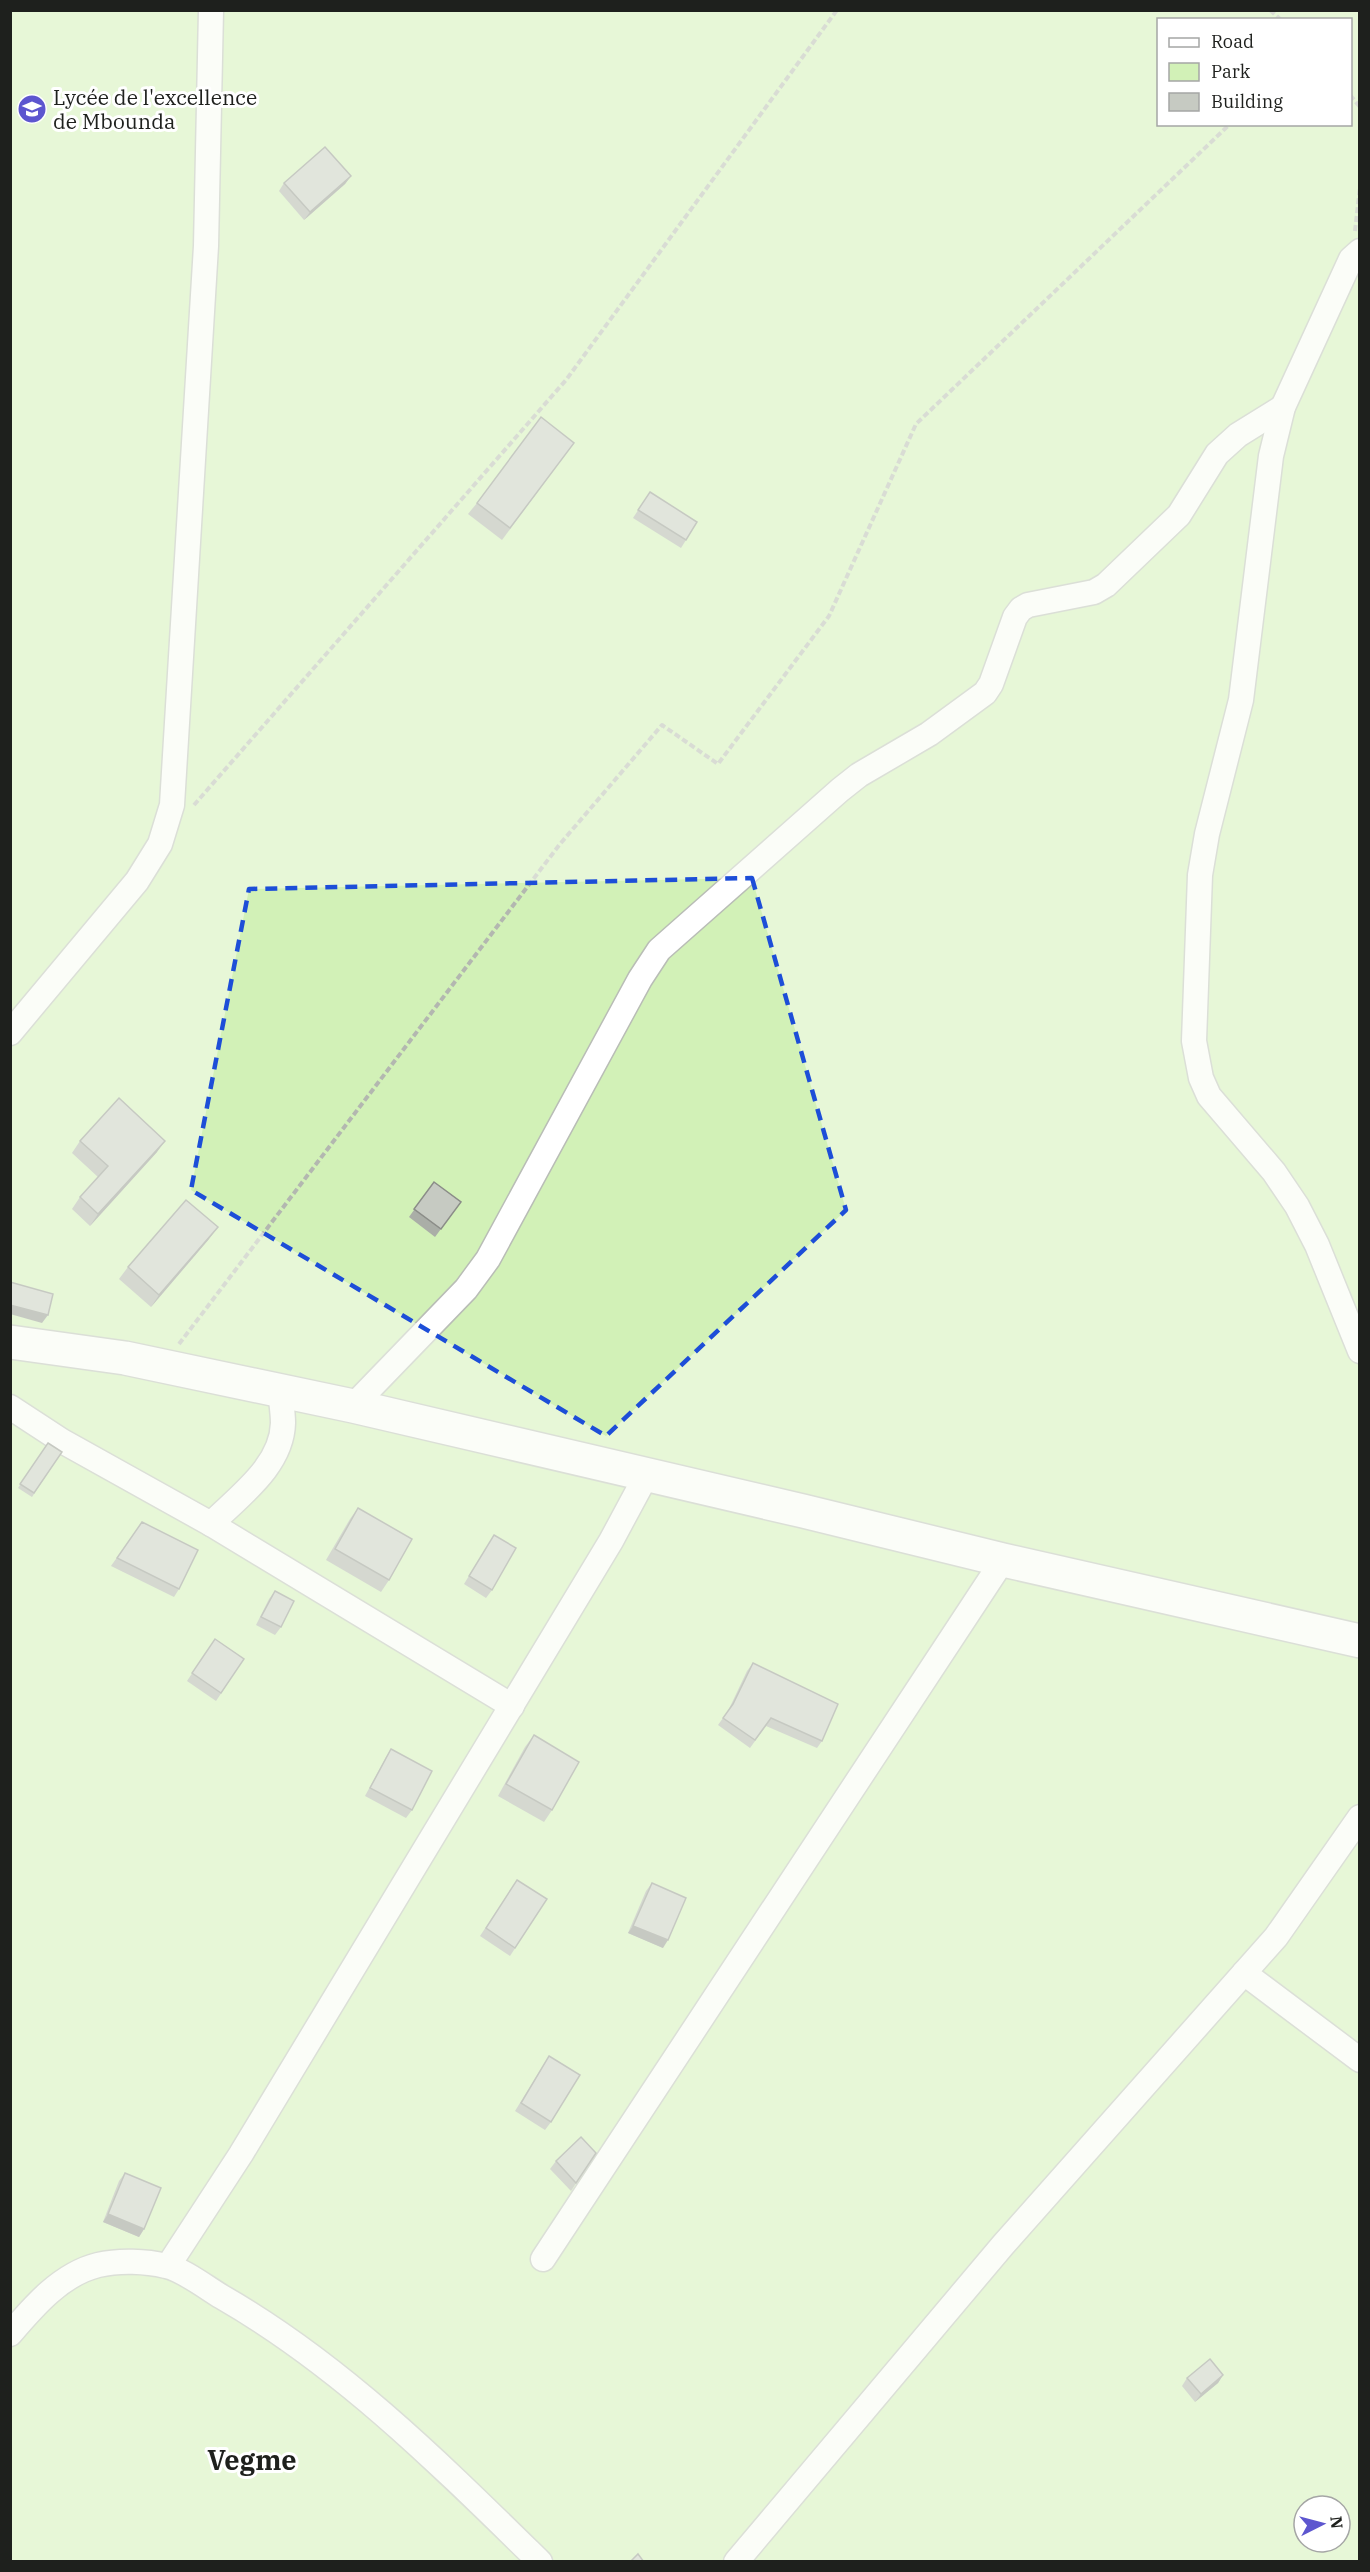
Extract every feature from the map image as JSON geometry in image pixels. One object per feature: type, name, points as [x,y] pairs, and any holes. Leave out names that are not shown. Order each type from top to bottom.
[{"type":"street","points":[[10,1033],[137,881],[160,844],[172,805],[206,246],[211,10]]},
{"type":"street","points":[[1355,255],[1283,407],[1271,456],[1241,700],[1207,834],[1200,875],[1194,1041],[1201,1078],[1209,1096],[1274,1172],[1317,1245],[1359,1351]]},
{"type":"street","points":[[353,1406],[466,1289],[488,1258],[640,979],[659,950],[840,790],[929,734],[986,693],[1015,617],[1021,609],[1028,605],[1094,592],[1106,585],[1179,514],[1217,454],[1238,435],[1283,407]]},
{"type":"street","points":[[10,1342],[163,1366],[353,1406],[1003,1560],[1359,1641]]},
{"type":"street","points":[[211,1524],[268,1466],[279,1448],[283,1424],[280,1390]]},
{"type":"street","points":[[10,1407],[62,1441],[211,1524],[512,1706]]},
{"type":"street","points":[[168,2266],[242,2154],[611,1540],[647,1474]]},
{"type":"street","points":[[543,2259],[1003,1560]]},
{"type":"street","points":[[736,2562],[1003,2245],[1276,1938],[1359,1816]]},
{"type":"street","points":[[1244,1973],[1359,2060]]},
{"type":"street","points":[[10,2334],[39,2300],[70,2278],[96,2265],[119,2262],[168,2266],[257,2317],[319,2362],[402,2429],[540,2562]]},
{"type":"path","points":[[192,808],[566,380],[837,10]]},
{"type":"path","points":[[163,1366],[560,844],[662,725],[718,764],[829,616],[916,424],[1228,126]]},
{"type":"path","points":[[1355,255],[1359,187]]},
{"type":"highlighted area","points":[[752,878],[846,1210],[606,1436],[191,1190],[249,889]]},
{"type":"green space","points":[[11,11],[1359,11],[1359,2561],[11,2561]]},
{"type":"building","points":[[325,147],[351,176],[310,212],[284,183]]},
{"type":"building","points":[[541,417],[574,443],[510,528],[477,503]]},
{"type":"building","points":[[650,492],[697,522],[686,540],[638,510]]},
{"type":"building","points":[[119,1098],[165,1141],[98,1214],[80,1197],[108,1166],[80,1141]]},
{"type":"building","points":[[434,1182],[461,1202],[441,1229],[414,1209]]},
{"type":"building","points":[[186,1200],[218,1227],[159,1295],[128,1267]]},
{"type":"building","points":[[10,1282],[53,1294],[48,1315],[10,1305]]},
{"type":"building","points":[[48,1443],[62,1452],[34,1493],[20,1484]]},
{"type":"building","points":[[358,1508],[412,1539],[389,1580],[335,1549]]},
{"type":"building","points":[[142,1522],[198,1550],[179,1589],[117,1558]]},
{"type":"building","points":[[494,1535],[516,1548],[492,1590],[469,1576]]},
{"type":"building","points":[[275,1591],[294,1601],[281,1627],[261,1617]]},
{"type":"building","points":[[215,1639],[244,1659],[221,1693],[192,1673]]},
{"type":"building","points":[[753,1663],[838,1704],[822,1741],[771,1718],[755,1740],[723,1718],[733,1704]]},
{"type":"building","points":[[534,1735],[579,1762],[552,1810],[506,1784]]},
{"type":"building","points":[[391,1749],[432,1771],[412,1810],[370,1788]]},
{"type":"building","points":[[517,1880],[547,1899],[515,1948],[486,1928]]},
{"type":"building","points":[[652,1883],[686,1898],[668,1940],[633,1926]]},
{"type":"building","points":[[549,2056],[580,2075],[551,2122],[521,2103]]},
{"type":"building","points":[[581,2137],[596,2153],[576,2183],[556,2161]]},
{"type":"building","points":[[125,2173],[161,2188],[144,2229],[108,2214]]},
{"type":"building","points":[[1210,2359],[1223,2375],[1201,2394],[1187,2378]]},
{"type":"building","points":[[638,2554],[644,2562],[630,2562]]},
{"type":"place","name":"Lycée de l'excellence de Mbounda","points":[[32,109]]},
{"type":"district","name":"Vegme","points":[[252,2459]]}]
